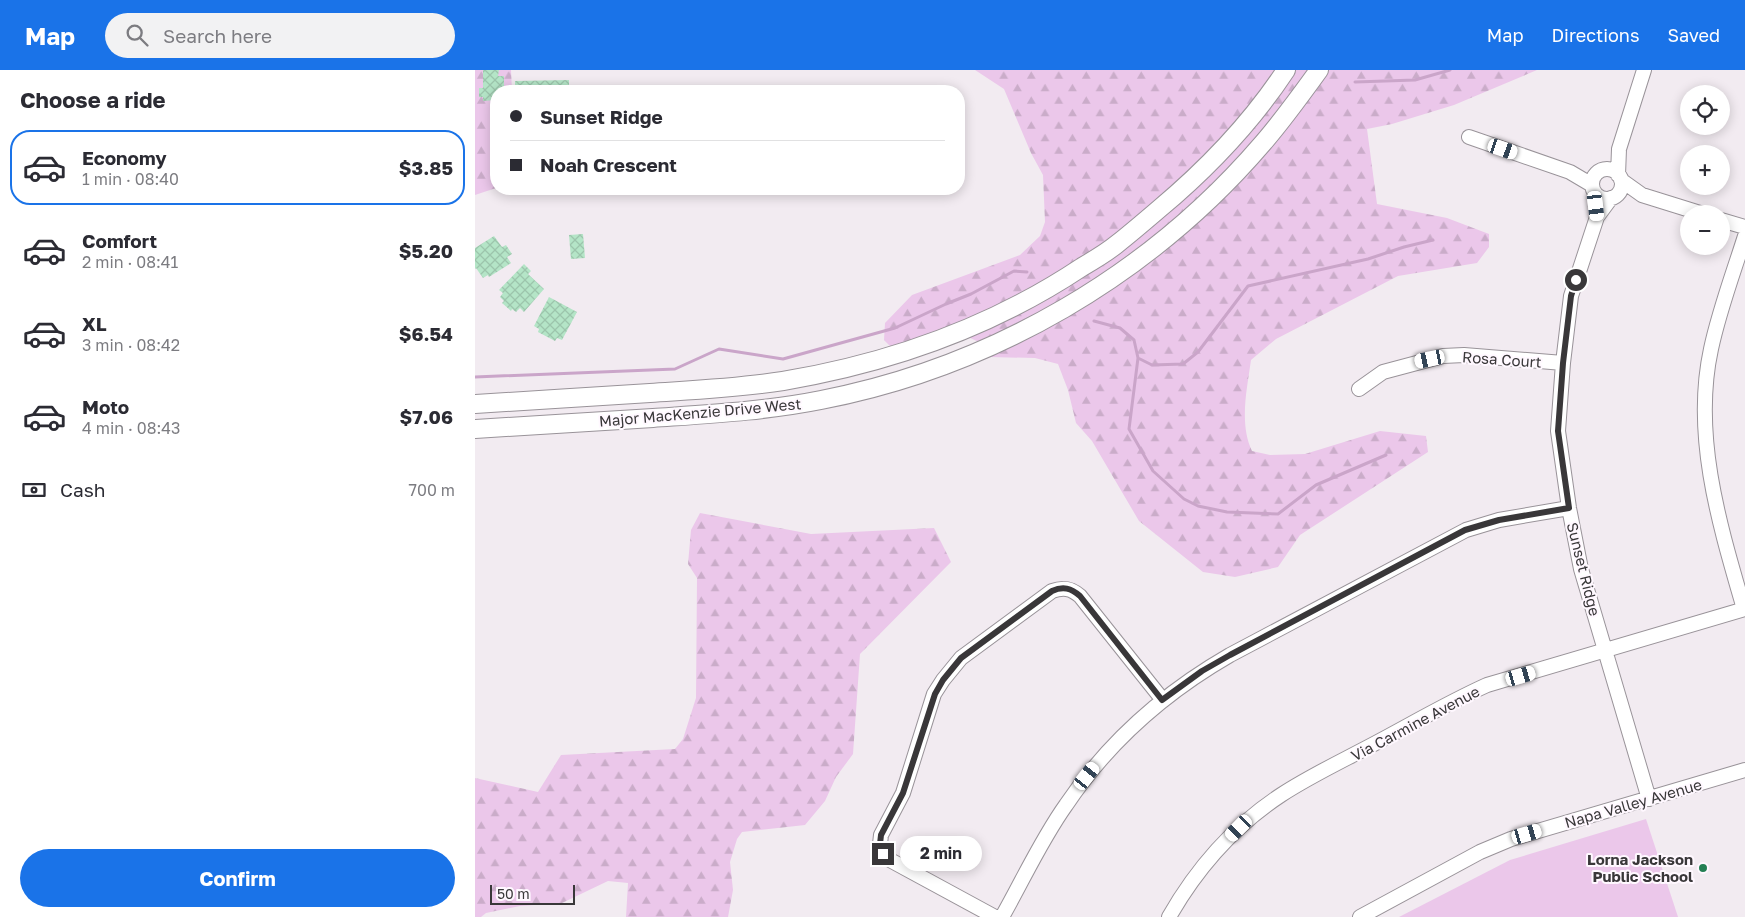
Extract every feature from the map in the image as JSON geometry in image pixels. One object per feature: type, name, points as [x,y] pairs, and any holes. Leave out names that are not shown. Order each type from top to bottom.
[{"type":"main road","name":"Major MacKenzie Drive West","points":[[475,404],[727,388],[782,381],[876,360],[929,344],[981,323],[1022,304],[1060,282],[1116,245],[1190,183],[1231,142],[1269,96],[1286,70]]},
{"type":"main road","name":"Major MacKenzie Drive West","points":[[475,429],[759,410],[821,400],[859,391],[954,362],[1023,332],[1069,307],[1110,280],[1159,243],[1207,202],[1263,143],[1319,70]]},
{"type":"street","points":[[1596,180],[1619,149],[1644,70]]},
{"type":"street","points":[[1469,137],[1596,180]]},
{"type":"street","points":[[1614,197],[1620,192],[1619,149]]},
{"type":"street","points":[[1596,180],[1608,170],[1642,194],[1680,206]]},
{"type":"street","points":[[1596,180],[1601,198],[1642,194]]},
{"type":"street","name":"Sunset Ridge","points":[[1596,180],[1597,217],[1571,296],[1563,363],[1558,431],[1569,508],[1581,569],[1649,799]]},
{"type":"street","name":"Sunset Ridge","points":[[1597,217],[1614,197]]},
{"type":"street","points":[[1730,223],[1745,227]]},
{"type":"street","points":[[1745,236],[1710,350],[1704,429],[1721,530],[1745,609]]},
{"type":"street","name":"Rosa Court","points":[[1359,389],[1383,372],[1443,356],[1464,355],[1563,363]]},
{"type":"street","points":[[1002,917],[1043,841],[1079,786],[1120,738],[1162,700],[1202,671],[1465,530],[1499,520],[1569,508]]},
{"type":"street","points":[[995,917],[890,860],[883,854],[880,844],[881,835],[903,793],[935,694],[952,668],[971,650],[1052,591],[1068,588],[1080,596],[1162,700]]},
{"type":"street","name":"Via Carmine Avenue","points":[[1169,917],[1197,874],[1216,850],[1252,816],[1283,794],[1461,697],[1487,686],[1745,609]]},
{"type":"street","name":"Napa Valley Avenue","points":[[1360,917],[1495,845],[1745,770]]},
{"type":"green space","points":[[475,70],[511,70],[512,85],[490,85],[490,190],[475,195]]},
{"type":"green space","points":[[975,70],[1537,70],[1454,105],[1392,124],[1367,129],[1377,204],[1447,218],[1489,234],[1489,247],[1477,263],[1398,276],[1276,339],[1251,360],[1245,418],[1248,441],[1252,451],[1270,455],[1305,454],[1380,431],[1426,436],[1428,452],[1300,535],[1278,567],[1235,577],[1203,572],[1139,521],[1092,441],[1076,423],[1068,390],[1058,364],[1035,358],[989,357],[981,343],[964,335],[933,335],[891,347],[884,340],[885,323],[912,295],[1020,255],[1040,236],[1045,222],[1043,175],[1031,153],[1004,89]]},
{"type":"green space","points":[[700,513],[811,534],[934,528],[951,562],[860,654],[853,754],[836,777],[825,801],[805,825],[742,832],[737,839],[730,862],[733,890],[728,917],[626,917],[628,883],[608,881],[562,903],[520,906],[475,917],[475,778],[538,792],[561,755],[675,749],[683,739],[696,698],[697,578],[688,564],[691,530]]},
{"type":"green space","points":[[1646,819],[1678,917],[1399,917],[1510,860]]},
{"type":"building","points":[[483,70],[499,70],[498,76],[504,76],[504,85],[490,85],[490,100],[483,101],[483,97],[479,97],[479,88],[483,88]]},
{"type":"building","points":[[569,80],[569,85],[515,85],[515,81]]},
{"type":"building","points":[[583,234],[585,258],[571,259],[569,235]]},
{"type":"building","points":[[494,236],[502,247],[506,245],[512,254],[507,257],[511,263],[489,277],[488,275],[483,278],[475,269],[475,248]]},
{"type":"building","points":[[524,264],[531,271],[528,274],[544,289],[524,312],[520,308],[516,312],[512,309],[511,311],[502,303],[504,301],[500,297],[503,293],[499,290]]},
{"type":"building","points":[[549,297],[577,312],[562,340],[557,338],[555,341],[538,332],[539,329],[534,326]]},
{"type":"waterway","points":[[1355,82],[1415,80],[1450,70]]},
{"type":"waterway","points":[[1138,358],[1152,365],[1183,364],[1198,352],[1248,286],[1368,259],[1433,240]]},
{"type":"waterway","points":[[475,377],[675,369],[719,349],[783,359],[895,328],[971,294],[1014,271],[1027,272]]},
{"type":"waterway","points":[[1094,321],[1120,328],[1134,340],[1138,358],[1129,429],[1153,471],[1184,499],[1198,506],[1227,512],[1278,514],[1316,485],[1386,455]]},
{"type":"place","name":"Lorna Jackson Public School","points":[[1703,868]]},
{"type":"route","points":[[883,854],[880,844],[881,835],[903,793],[935,694],[943,680],[961,658],[1052,591],[1068,588],[1075,591],[1162,700],[1202,671],[1230,655],[1465,530],[1499,520],[1569,508],[1558,431],[1563,363],[1571,296],[1576,280]]}]
